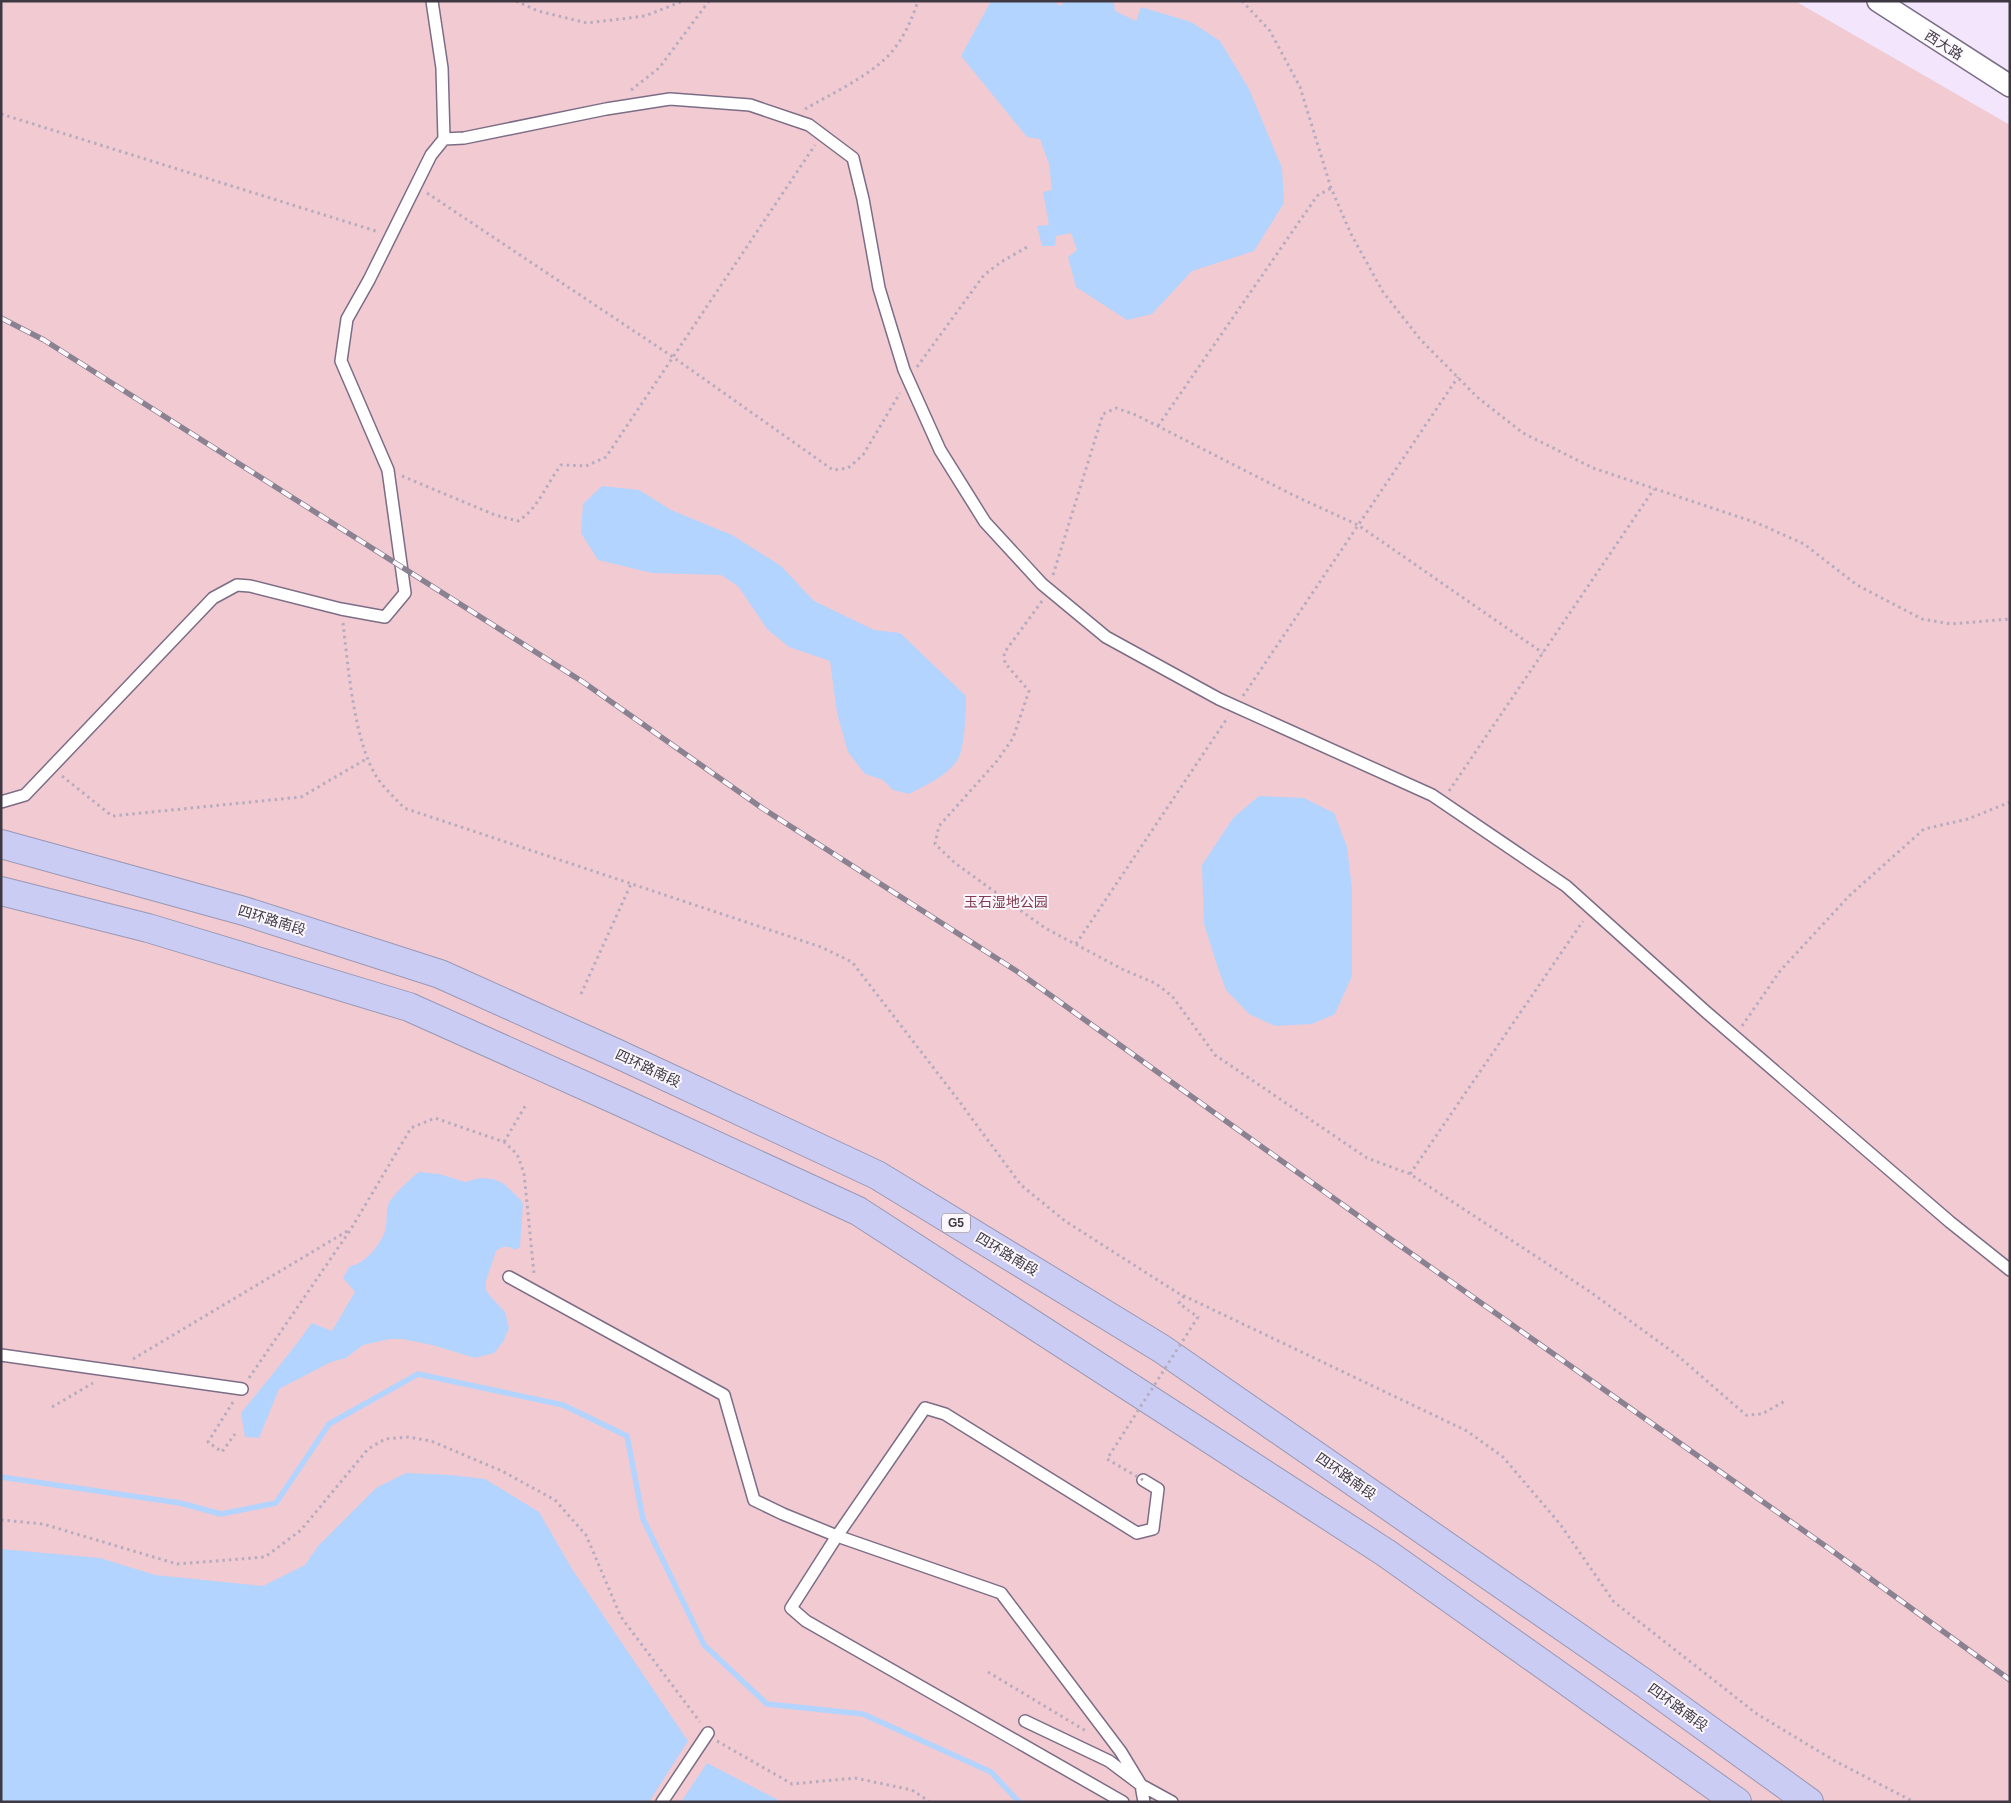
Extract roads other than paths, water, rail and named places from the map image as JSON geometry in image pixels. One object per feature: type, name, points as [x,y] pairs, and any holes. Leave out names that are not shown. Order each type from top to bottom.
[{"type":"highway","name":"四环路南段","points":[[1,844],[244,911],[440,974],[618,1054],[877,1175],[1162,1349],[1647,1684],[1809,1802]]},
{"type":"highway","points":[[1,892],[148,928],[409,1007],[858,1211],[1386,1553],[1738,1802]]},
{"type":"street","name":"西大路","points":[[1878,1],[2010,86]]},
{"type":"lane","points":[[1,802],[25,795],[212,598],[237,585],[250,586],[386,617],[405,593],[388,470],[341,361],[347,319],[392,236],[431,155],[444,139],[442,68],[432,1]]},
{"type":"lane","points":[[444,139],[464,138],[670,98],[750,106],[809,125],[822,134],[853,158],[863,199],[879,288],[908,380],[940,450],[985,522],[1049,590],[1106,637],[1236,707],[1432,795],[1566,886],[1735,1037],[1950,1222],[2010,1270]]},
{"type":"lane","points":[[508,1277],[724,1395],[754,1500],[837,1536],[1001,1593],[1121,1752],[1141,1784],[1144,1802]]},
{"type":"lane","points":[[1,1355],[242,1389]]},
{"type":"lane","points":[[1123,1802],[806,1620],[791,1608],[837,1536],[925,1408],[945,1414],[1137,1533],[1153,1529],[1158,1489],[1143,1480]]},
{"type":"lane","points":[[1025,1721],[1109,1760],[1141,1784],[1172,1802]]},
{"type":"lane","points":[[662,1802],[708,1733]]},
{"type":"water","points":[[991,1],[1052,1],[1061,6],[1064,1],[1110,1],[1114,3],[1115,11],[1136,21],[1141,7],[1191,22],[1220,41],[1249,89],[1282,168],[1284,203],[1254,251],[1192,271],[1152,314],[1127,320],[1076,287],[1068,257],[1077,250],[1071,233],[1056,236],[1055,246],[1042,246],[1037,226],[1049,225],[1043,192],[1052,190],[1049,164],[1040,139],[1027,137],[961,56]]},
{"type":"water","points":[[602,486],[639,490],[671,510],[732,535],[781,566],[814,601],[874,630],[900,633],[966,696],[962,748],[957,761],[941,776],[909,794],[893,790],[883,780],[865,774],[848,752],[837,713],[830,661],[789,647],[767,629],[738,586],[721,575],[652,573],[598,560],[581,533],[583,504]]},
{"type":"water","points":[[1259,796],[1304,798],[1334,813],[1347,847],[1352,889],[1352,976],[1335,1014],[1312,1024],[1275,1026],[1249,1014],[1226,990],[1204,924],[1202,865],[1233,818]]},
{"type":"water","points":[[419,1172],[439,1174],[465,1182],[480,1178],[493,1179],[503,1183],[523,1204],[520,1247],[515,1250],[506,1247],[496,1251],[486,1281],[486,1290],[505,1312],[509,1328],[503,1342],[494,1353],[475,1358],[432,1345],[402,1339],[390,1339],[363,1345],[346,1358],[331,1362],[279,1389],[259,1438],[245,1437],[241,1413],[312,1323],[332,1331],[355,1292],[343,1278],[350,1266],[361,1262],[376,1248],[385,1231],[389,1203],[398,1191]]},
{"type":"water","points":[[406,1473],[485,1479],[539,1512],[572,1569],[688,1741],[649,1802],[1,1802],[1,1549],[100,1558],[155,1575],[263,1586],[305,1565],[318,1546],[376,1488]]},
{"type":"water","points":[[707,1763],[782,1802],[681,1802]]},
{"type":"waterway","points":[[1,1477],[180,1503],[221,1514],[276,1503],[329,1424],[418,1374],[563,1405],[627,1436],[643,1519],[704,1645],[767,1704],[863,1714],[991,1772],[1019,1802]]},
{"type":"railway","points":[[1,318],[44,340],[583,682],[762,808],[1018,972],[1392,1240],[1831,1550],[2010,1680]]},
{"type":"park label","name":"玉石湿地公园","points":[[1006,902]]}]
